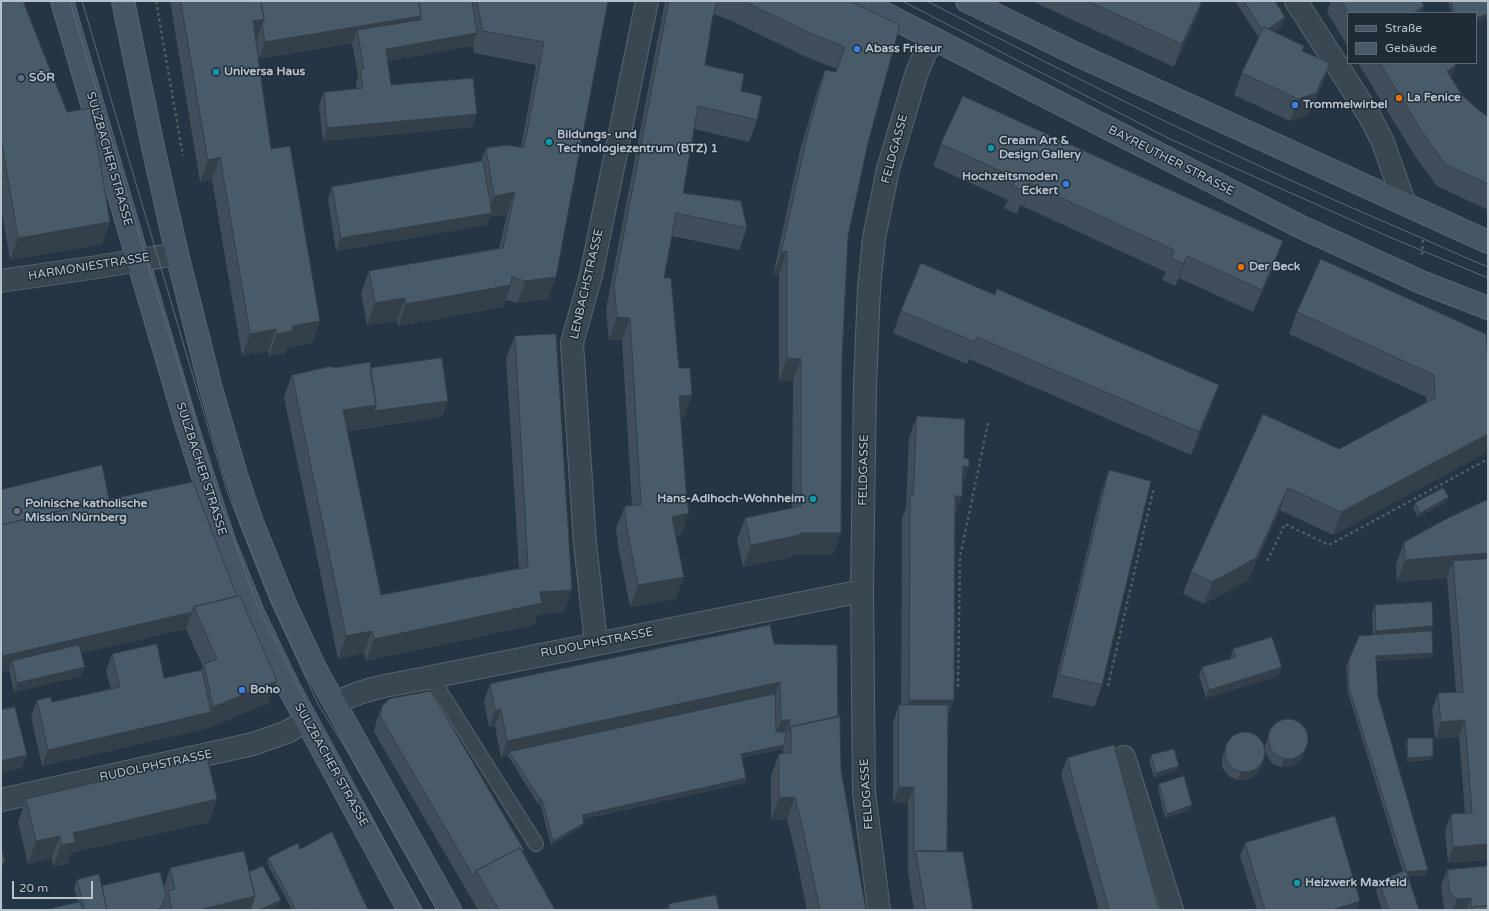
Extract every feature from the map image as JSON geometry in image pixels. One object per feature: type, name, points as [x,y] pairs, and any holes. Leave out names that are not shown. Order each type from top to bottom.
[{"type":"main road","name":"SULZBACHER STRASSE","points":[[62,1],[187,427],[224,541],[253,613],[288,686],[409,910]]},
{"type":"main road","points":[[123,1],[154,154],[177,254],[210,385],[246,504],[285,604],[316,670],[450,910]]},
{"type":"main road","name":"BAYREUTHER STRASSE","points":[[860,1],[1299,226],[1421,282],[1488,308]]},
{"type":"main road","points":[[967,1],[1076,54],[1488,242]]},
{"type":"street","name":"LENBACHSTRASSE","points":[[596,643],[585,543],[572,343],[591,275],[647,1]]},
{"type":"street","points":[[1298,5],[1369,115],[1382,140],[1405,204]]},
{"type":"street","name":"FELDGASSE","points":[[878,910],[864,792],[862,591],[869,288],[874,238],[888,169],[917,72],[932,38]]},
{"type":"street","name":"HARMONIESTRASSE","points":[[1,280],[139,261],[177,254]]},
{"type":"street","name":"RUDOLPHSTRASSE","points":[[335,704],[363,692],[431,677],[862,591]]},
{"type":"street","name":"RUDOLPHSTRASSE","points":[[1,800],[253,744],[287,732],[306,721]]},
{"type":"street","points":[[1124,757],[1172,910]]},
{"type":"lane","points":[[431,677],[536,844]]},
{"type":"path","points":[[156,1],[183,159]]},
{"type":"path","points":[[958,687],[960,557],[988,422]]},
{"type":"path","points":[[1267,561],[1285,524],[1329,545],[1488,459]]},
{"type":"path","points":[[1108,686],[1154,487]]},
{"type":"building","points":[[1,1],[23,1],[67,112],[91,108],[110,222],[18,238],[1,137]]},
{"type":"building","points":[[181,1],[261,1],[264,19],[253,21],[271,149],[290,146],[320,321],[292,326],[293,331],[277,334],[276,329],[250,334],[220,157],[208,160]]},
{"type":"building","points":[[261,1],[419,1],[421,16],[265,42],[262,25],[264,19]]},
{"type":"building","points":[[419,1],[472,1],[477,33],[386,49],[391,85],[473,78],[477,114],[327,128],[324,92],[363,88],[360,70],[364,69],[357,30],[420,20],[421,16]]},
{"type":"building","points":[[477,1],[608,1],[556,277],[525,281],[512,277],[511,285],[406,304],[405,298],[375,303],[369,271],[503,248],[515,192],[494,196],[486,148],[507,145],[524,148],[544,42],[483,31]]},
{"type":"building","points":[[669,1],[717,1],[712,20],[705,65],[744,74],[741,91],[762,96],[757,120],[698,106],[683,193],[741,201],[747,228],[676,213],[664,278],[671,278],[679,368],[690,368],[692,395],[679,396],[689,513],[672,517],[684,577],[638,585],[626,524],[625,506],[641,505],[630,318],[617,317],[614,286]]},
{"type":"building","points":[[744,1],[850,1],[900,25],[868,143],[848,236],[842,358],[841,533],[800,533],[800,535],[751,545],[745,518],[801,506],[801,359],[787,358],[787,251],[781,253],[809,128],[825,70],[836,72],[845,47],[812,34]]},
{"type":"building","points":[[1088,1],[1202,1],[1182,44]]},
{"type":"building","points":[[1244,1],[1275,1],[1285,17],[1268,29],[1264,27],[1262,29]]},
{"type":"building","points":[[1341,1],[1421,1],[1424,6],[1415,12],[1348,12]]},
{"type":"building","points":[[1451,1],[1488,1],[1488,14],[1477,18],[1477,12],[1455,12]]},
{"type":"building","points":[[1264,27],[1304,46],[1302,51],[1330,63],[1316,93],[1298,99],[1242,73]]},
{"type":"building","points":[[1381,64],[1456,65],[1447,71],[1462,95],[1488,117],[1488,184],[1445,164],[1423,133]]},
{"type":"building","points":[[963,96],[1283,241],[1262,290],[1187,256],[1183,264],[1171,258],[1174,250],[1029,183],[1025,192],[1013,186],[1016,178],[941,144]]},
{"type":"building","points":[[483,161],[492,213],[341,238],[332,187]]},
{"type":"building","points":[[1321,259],[1486,334],[1488,367],[1488,434],[1341,512],[1288,488],[1256,558],[1212,582],[1191,572],[1263,414],[1339,449],[1435,398],[1434,375],[1297,312]]},
{"type":"building","points":[[921,263],[995,295],[997,289],[1219,385],[1199,432],[977,337],[975,342],[901,311]]},
{"type":"building","points":[[556,334],[572,590],[540,592],[542,603],[374,639],[372,631],[346,636],[292,375],[332,366],[333,368],[370,362],[376,405],[343,410],[381,595],[528,567],[515,336]]},
{"type":"building","points":[[442,358],[448,401],[374,411],[376,405],[370,368]]},
{"type":"building","points":[[917,416],[965,419],[964,458],[969,459],[969,467],[963,466],[962,496],[955,496],[954,700],[909,700],[910,495],[913,495]]},
{"type":"building","points":[[102,465],[109,499],[1,525],[1,490]]},
{"type":"building","points":[[1109,470],[1151,481],[1102,685],[1060,675]]},
{"type":"building","points":[[193,482],[237,596],[194,607],[192,612],[3,656],[1,649],[1,525],[111,499]]},
{"type":"building","points":[[1443,488],[1449,497],[1420,513],[1415,503]]},
{"type":"building","points":[[1488,500],[1488,553],[1405,560],[1404,542],[1444,520]]},
{"type":"building","points":[[1488,559],[1488,844],[1453,847],[1451,814],[1472,813],[1465,720],[1441,722],[1438,693],[1463,692],[1453,561]]},
{"type":"building","points":[[240,596],[277,681],[213,707],[204,664],[217,659],[194,607]]},
{"type":"building","points":[[1432,602],[1433,626],[1376,631],[1375,605]]},
{"type":"building","points":[[770,625],[774,644],[837,645],[838,717],[791,727],[789,733],[790,720],[781,720],[780,682],[507,741],[501,709],[495,711],[490,684]]},
{"type":"building","points":[[1432,631],[1433,653],[1376,656],[1378,696],[1428,870],[1407,872],[1349,688],[1348,662],[1359,636]]},
{"type":"building","points":[[1272,637],[1282,667],[1209,690],[1202,667],[1236,657],[1233,649]]},
{"type":"building","points":[[157,644],[164,678],[202,670],[211,712],[48,750],[37,700],[51,697],[52,702],[120,687],[112,654]]},
{"type":"building","points":[[79,645],[85,667],[17,683],[12,661]]},
{"type":"building","points":[[431,691],[524,850],[522,851],[520,848],[476,871],[474,877],[380,716],[382,706],[389,699]]},
{"type":"building","points":[[775,694],[776,732],[786,732],[784,745],[741,754],[746,778],[582,815],[584,823],[553,841],[542,799],[540,799],[509,752]]},
{"type":"building","points":[[899,705],[948,705],[947,851],[916,851],[914,857],[914,787],[899,787]]},
{"type":"building","points":[[15,707],[27,755],[1,761],[1,710]]},
{"type":"building","points":[[840,716],[841,770],[866,910],[820,910],[795,797],[779,798],[779,754],[791,753],[791,727]]},
{"type":"building","points":[[1288,719],[1302,725],[1308,739],[1302,753],[1288,759],[1274,753],[1268,739],[1274,725]]},
{"type":"building","points":[[1245,732],[1253,734],[1259,738],[1263,744],[1265,752],[1263,760],[1259,766],[1253,770],[1245,772],[1237,770],[1231,766],[1227,760],[1225,752],[1227,744],[1231,738],[1237,734]]},
{"type":"building","points":[[1408,738],[1433,738],[1433,756],[1408,758]]},
{"type":"building","points":[[1114,745],[1159,910],[1109,910],[1067,758]]},
{"type":"building","points":[[1174,749],[1179,766],[1156,773],[1151,755]]},
{"type":"building","points":[[207,757],[217,799],[73,833],[76,842],[61,845],[60,836],[36,841],[26,799]]},
{"type":"building","points":[[1184,776],[1192,805],[1167,814],[1159,784]]},
{"type":"building","name":"Heizwerk Maxfeld","points":[[1335,816],[1360,901],[1332,910],[1265,910],[1245,843]]},
{"type":"building","points":[[332,832],[368,910],[296,910],[268,858],[298,843],[300,849]]},
{"type":"building","points":[[1,846],[5,862],[1,863]]},
{"type":"building","points":[[520,848],[555,910],[499,910],[476,871]]},
{"type":"building","points":[[244,851],[255,896],[199,910],[172,910],[168,891],[175,889],[170,868]]},
{"type":"building","points":[[916,851],[963,852],[973,910],[926,910]]},
{"type":"building","points":[[263,866],[281,900],[264,908],[250,910],[255,896],[249,872]]},
{"type":"building","points":[[1488,866],[1488,906],[1474,907],[1472,910],[1471,898],[1457,899],[1450,893],[1447,870]]},
{"type":"building","points":[[1406,870],[1419,910],[1389,910],[1379,882]]},
{"type":"building","points":[[160,872],[166,895],[161,908],[154,910],[107,910],[102,886]]},
{"type":"building","points":[[99,874],[107,910],[85,910],[77,880]]},
{"type":"building","points":[[716,895],[719,910],[670,910],[669,904]]},
{"type":"building","points":[[80,902],[82,910],[45,910]]},
{"type":"building","points":[[1488,906],[1488,910],[1474,910],[1474,907]]},
{"type":"tram line","points":[[70,1],[221,504],[256,602],[309,708],[423,910]]},
{"type":"tram line","points":[[82,1],[227,491],[269,598],[318,704],[346,749],[437,910]]},
{"type":"tram line","points":[[902,1],[1170,139],[1387,236],[1488,278]]},
{"type":"tram line","points":[[927,1],[1042,60],[1217,146],[1488,267]]},
{"type":"place","name":"Abass Friseur","points":[[857,49]]},
{"type":"place","name":"Universa Haus","points":[[216,72]]},
{"type":"place","name":"SÖR","points":[[21,78]]},
{"type":"place","name":"La Fenice","points":[[1399,98]]},
{"type":"place","name":"Trommelwirbel","points":[[1295,105]]},
{"type":"place","name":"Bildungs- und Technologiezentrum (BTZ) 1","points":[[549,142]]},
{"type":"place","name":"Cream Art & Design Gallery","points":[[991,148]]},
{"type":"place","name":"Hochzeitsmoden Eckert","points":[[1066,184]]},
{"type":"place","name":"Der Beck","points":[[1241,267]]},
{"type":"place","name":"Hans-Adlhoch-Wohnheim","points":[[813,499]]},
{"type":"place","name":"Polnische katholische Mission Nürnberg","points":[[17,511]]},
{"type":"place","name":"Boho","points":[[242,690]]},
{"type":"place","name":"Heizwerk Maxfeld","points":[[1297,883]]}]
